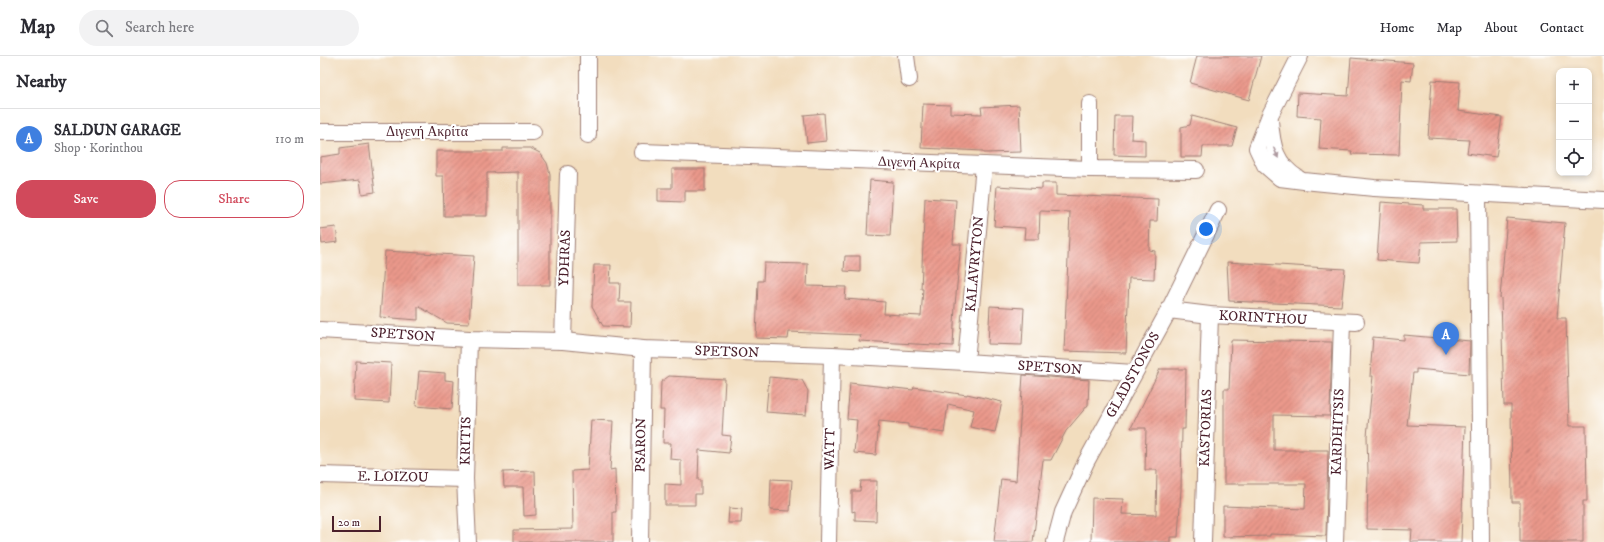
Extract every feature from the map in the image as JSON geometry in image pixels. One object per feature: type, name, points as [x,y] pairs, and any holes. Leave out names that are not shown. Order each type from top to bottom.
[{"type":"street","points":[[588,56],[588,135]]},
{"type":"street","points":[[906,56],[909,79]]},
{"type":"street","points":[[1300,56],[1270,115],[1257,148],[1265,165],[1280,178],[1374,188],[1604,200]]},
{"type":"street","points":[[1090,104],[1090,169]]},
{"type":"street","name":"Διγενή Ακρίτα","points":[[320,132],[533,132]]},
{"type":"street","name":"Διγενή Ακρίτα","points":[[642,152],[1090,169],[1196,170]]},
{"type":"street","name":"KALAVRYTON","points":[[966,362],[984,165]]},
{"type":"street","name":"YDHRAS","points":[[563,341],[568,174]]},
{"type":"street","points":[[1478,194],[1481,542]]},
{"type":"street","name":"GLADSTONOS","points":[[1056,542],[1063,512],[1082,469],[1169,310],[1218,210]]},
{"type":"street","name":"KORINTHOU","points":[[1169,310],[1210,315],[1349,322]]},
{"type":"street","name":"KASTORIAS","points":[[1202,542],[1210,315]]},
{"type":"street","name":"KARDHITSIS","points":[[1335,542],[1349,322]]},
{"type":"street","name":"SPETSON","points":[[320,330],[469,339],[563,341],[643,349],[832,355],[966,362],[1134,373]]},
{"type":"street","name":"KRITIS","points":[[468,542],[465,478],[469,339]]},
{"type":"street","name":"PSARON","points":[[640,542],[643,349]]},
{"type":"street","name":"WATT","points":[[828,542],[832,355]]},
{"type":"street","name":"E. LOIZOU","points":[[320,475],[465,478]]},
{"type":"building","points":[[1197,56],[1261,56],[1249,100],[1190,83]]},
{"type":"building","points":[[1351,58],[1413,63],[1411,81],[1402,80],[1399,155],[1351,154],[1352,151],[1319,149],[1321,118],[1297,116],[1298,93],[1348,96]]},
{"type":"building","points":[[1432,80],[1460,82],[1458,111],[1502,117],[1496,157],[1467,153],[1469,140],[1428,138]]},
{"type":"building","points":[[923,104],[950,105],[950,113],[982,114],[981,107],[1019,105],[1021,152],[984,153],[983,151],[921,148]]},
{"type":"building","points":[[824,113],[826,141],[807,143],[804,115]]},
{"type":"building","points":[[1115,116],[1132,116],[1131,139],[1145,140],[1145,156],[1114,155]]},
{"type":"building","points":[[1192,116],[1237,128],[1232,146],[1203,146],[1202,157],[1181,157],[1181,127],[1190,125]]},
{"type":"building","points":[[369,144],[375,192],[362,194],[360,180],[320,184],[320,157],[340,154],[340,148]]},
{"type":"building","points":[[503,148],[530,148],[540,153],[547,163],[550,174],[550,285],[518,285],[518,172],[487,173],[487,216],[444,216],[443,176],[436,176],[436,151],[503,151]]},
{"type":"building","points":[[672,169],[705,169],[705,191],[685,191],[685,202],[658,201],[658,188],[672,188]]},
{"type":"building","points":[[870,180],[893,182],[890,236],[867,235]]},
{"type":"building","points":[[1042,183],[1056,183],[1056,195],[1158,199],[1157,221],[1150,221],[1149,250],[1155,251],[1154,279],[1129,278],[1126,353],[1064,351],[1070,212],[1040,211],[1039,239],[1024,239],[1025,228],[994,226],[997,186],[1042,189]]},
{"type":"building","points":[[925,198],[956,200],[953,244],[961,244],[955,305],[953,346],[859,341],[860,335],[789,332],[788,339],[756,338],[758,281],[763,281],[764,263],[808,264],[807,286],[846,287],[845,299],[885,302],[884,314],[921,316]]},
{"type":"building","points":[[1381,202],[1423,205],[1423,209],[1456,209],[1457,241],[1421,242],[1419,263],[1377,260]]},
{"type":"building","points":[[1507,218],[1565,223],[1557,318],[1566,318],[1569,426],[1586,426],[1587,501],[1583,501],[1583,542],[1520,542],[1520,502],[1512,502],[1511,405],[1504,405],[1500,298]]},
{"type":"building","points":[[336,227],[338,242],[322,244],[320,229]]},
{"type":"building","points":[[385,251],[474,256],[469,324],[447,323],[418,306],[418,320],[380,317]]},
{"type":"building","points":[[845,256],[860,256],[860,272],[844,271]]},
{"type":"building","points":[[1227,262],[1345,269],[1341,306],[1229,301]]},
{"type":"building","points":[[594,265],[611,265],[610,283],[620,283],[619,302],[631,302],[630,327],[603,326],[592,306]]},
{"type":"building","points":[[990,306],[1024,308],[1022,345],[988,344]]},
{"type":"building","points":[[1404,335],[1470,341],[1469,374],[1416,369],[1416,373],[1413,373],[1407,425],[1465,427],[1461,542],[1411,542],[1412,530],[1367,529],[1367,436],[1373,376],[1370,376],[1373,337],[1404,340]]},
{"type":"building","points":[[1231,340],[1332,342],[1330,416],[1274,415],[1274,450],[1328,450],[1326,536],[1270,534],[1270,536],[1223,537],[1223,506],[1305,509],[1306,484],[1224,484],[1224,389],[1229,389]]},
{"type":"building","points":[[356,361],[391,363],[389,403],[354,401]]},
{"type":"building","points":[[1160,369],[1186,369],[1185,429],[1182,429],[1181,489],[1178,537],[1170,537],[1170,542],[1091,542],[1092,498],[1123,499],[1122,514],[1156,515],[1157,470],[1145,470],[1146,428],[1131,428]]},
{"type":"building","points":[[419,371],[445,373],[445,380],[454,381],[452,409],[416,406]]},
{"type":"building","points":[[1023,375],[1089,380],[1088,405],[1066,431],[1051,460],[1043,460],[1033,542],[994,542],[1001,479],[1016,481]]},
{"type":"building","points":[[669,376],[725,379],[722,435],[731,436],[729,453],[699,450],[698,480],[701,480],[701,494],[695,494],[695,505],[665,505],[665,484],[681,485],[681,460],[670,459],[671,443],[663,443],[664,410],[660,410],[661,382]]},
{"type":"building","points":[[769,377],[802,380],[808,391],[806,415],[766,412]]},
{"type":"building","points":[[850,383],[913,390],[914,387],[967,394],[1002,402],[995,432],[970,427],[974,410],[948,404],[944,433],[908,427],[908,424],[879,421],[876,455],[854,453],[857,420],[847,419]]},
{"type":"building","points":[[591,420],[613,421],[610,470],[615,469],[616,512],[613,512],[613,542],[514,542],[514,530],[573,529],[572,471],[588,470]]},
{"type":"building","points":[[535,471],[536,515],[524,516],[523,487],[504,487],[503,472]]},
{"type":"building","points":[[771,479],[792,480],[790,511],[770,510]]},
{"type":"building","points":[[861,481],[877,481],[876,521],[855,520],[855,511],[852,512],[852,491],[860,491]]},
{"type":"building","points":[[729,508],[742,509],[741,523],[728,523]]},
{"type":"place","name":"SALDUN GARAGE","points":[[1446,355]]}]
